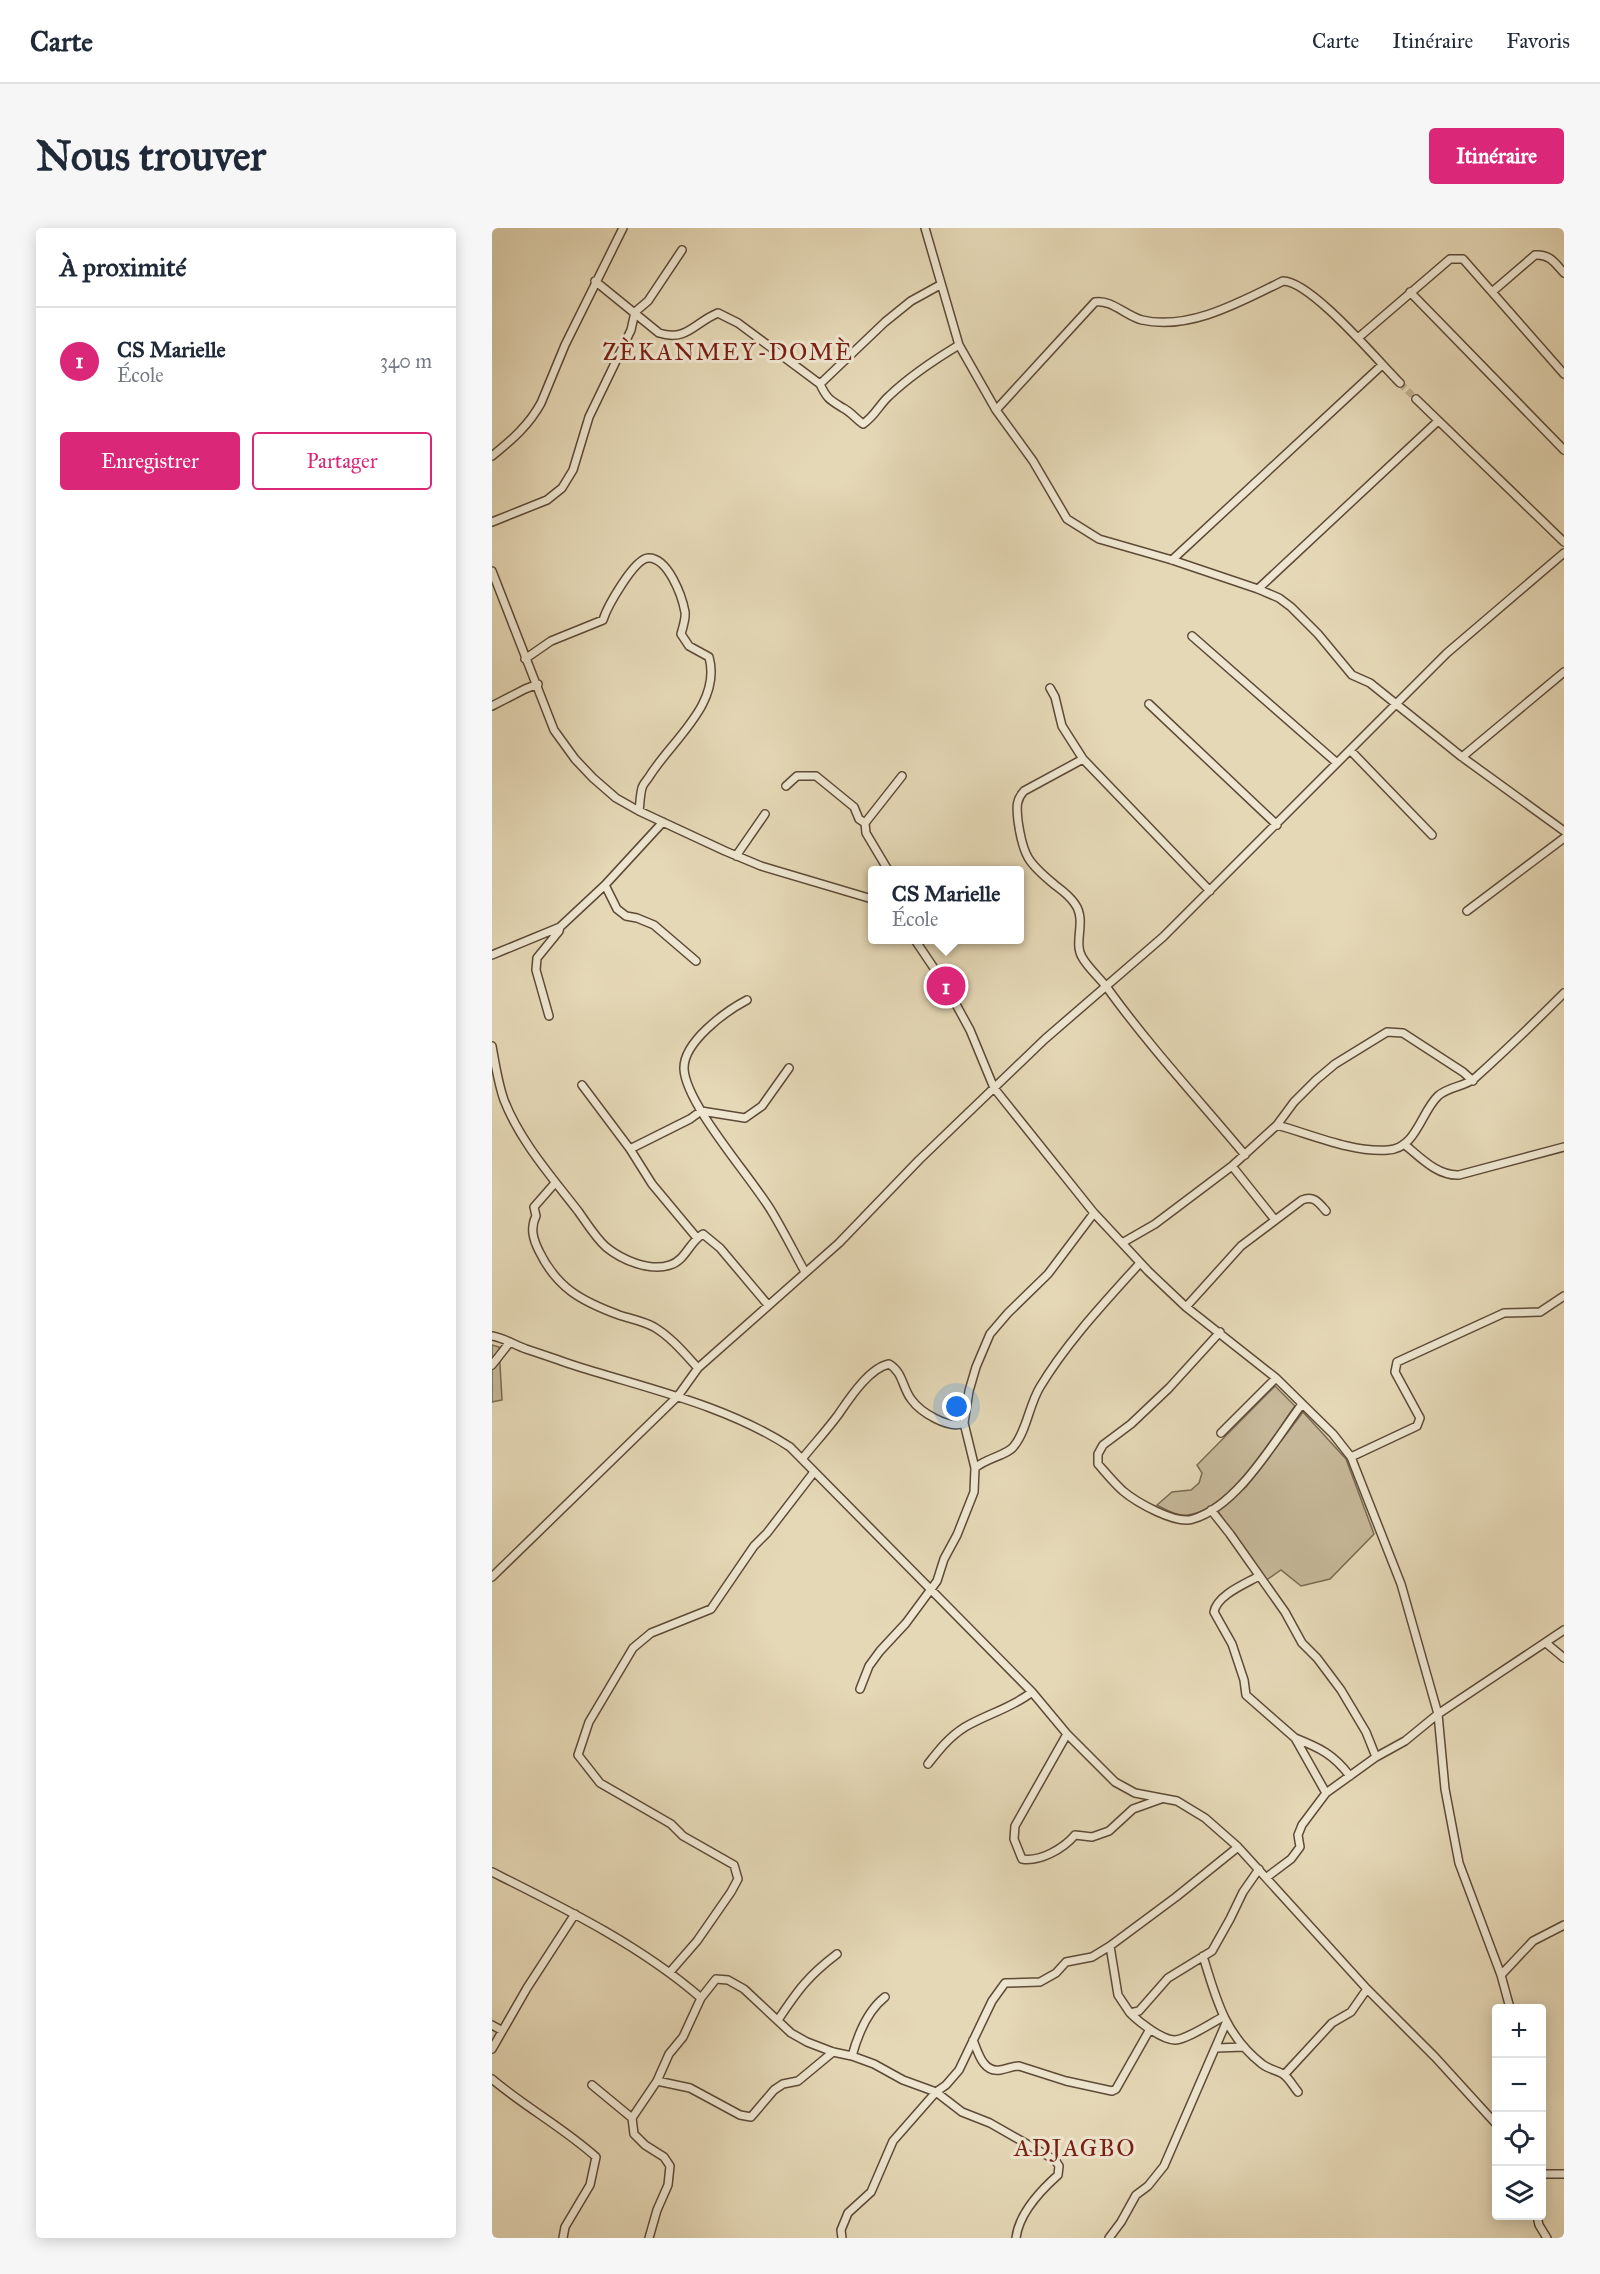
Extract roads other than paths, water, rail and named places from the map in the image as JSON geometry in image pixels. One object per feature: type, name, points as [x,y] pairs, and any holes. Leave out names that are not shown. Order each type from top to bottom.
[{"type":"street","points":[[492,456],[531,421],[595,281],[623,228]]},
{"type":"street","points":[[925,228],[958,345],[996,410],[1034,461],[1067,519],[1099,539],[1172,560],[1279,598],[1318,634],[1344,667],[1359,679],[1370,683],[1462,757],[1564,831]]},
{"type":"street","points":[[492,522],[547,500],[562,488],[573,470],[589,417],[626,340],[635,312],[648,301],[682,250]]},
{"type":"street","points":[[1492,292],[1535,255],[1543,255],[1552,259],[1564,273]]},
{"type":"street","points":[[1358,338],[1450,259],[1456,258],[1462,260],[1492,292],[1564,374]]},
{"type":"street","points":[[595,281],[659,333],[672,337],[690,330],[707,317],[718,313],[738,323],[820,384],[823,393],[834,404],[845,409],[863,424],[874,417],[887,398],[921,369],[958,345]]},
{"type":"street","points":[[996,410],[1095,302],[1103,301],[1142,320],[1176,322],[1206,314],[1283,281],[1302,286],[1358,338],[1400,383]]},
{"type":"street","points":[[820,384],[894,315],[911,301],[940,285]]},
{"type":"street","points":[[1410,292],[1564,450]]},
{"type":"street","points":[[1172,560],[1382,365]]},
{"type":"street","points":[[1416,399],[1564,542]]},
{"type":"street","points":[[1258,589],[1438,421]]},
{"type":"street","points":[[492,1576],[678,1396],[698,1368],[838,1243],[927,1152],[1053,1032],[1163,937],[1447,653],[1564,553]]},
{"type":"street","points":[[525,659],[551,641],[603,620],[618,592],[642,560],[649,558],[657,560],[671,574],[686,613],[681,634],[689,646],[709,657],[712,667],[711,682],[694,717],[657,763],[642,788],[639,811]]},
{"type":"street","points":[[492,571],[525,659],[538,684],[554,730],[575,759],[616,798],[736,856],[781,872],[868,897]]},
{"type":"street","points":[[1192,636],[1337,763]]},
{"type":"street","points":[[1462,757],[1564,672]]},
{"type":"street","points":[[492,706],[538,684]]},
{"type":"street","points":[[1050,688],[1055,697],[1062,726],[1083,759],[1210,891]]},
{"type":"street","points":[[1149,704],[1277,825]]},
{"type":"street","points":[[1350,750],[1432,835]]},
{"type":"street","points":[[1083,759],[1024,791],[1017,802],[1021,841],[1026,857],[1032,866],[1074,902],[1081,913],[1081,956],[1150,1044],[1245,1155]]},
{"type":"street","points":[[786,786],[796,776],[816,776],[854,807],[859,819],[865,823]]},
{"type":"street","points":[[886,866],[866,833],[865,823],[902,776]]},
{"type":"street","points":[[736,856],[765,814]]},
{"type":"street","points":[[549,1016],[536,970],[537,958],[560,927],[605,885],[663,822]]},
{"type":"street","points":[[1467,911],[1564,838]]},
{"type":"street","points":[[605,885],[618,909],[626,916],[654,925],[696,962]]},
{"type":"street","points":[[492,955],[560,927]]},
{"type":"street","points":[[918,944],[946,986],[970,1030],[994,1088],[1094,1213],[1140,1263],[1186,1306],[1276,1378],[1333,1434],[1351,1457],[1401,1584],[1438,1714],[1445,1789],[1459,1863],[1501,1975],[1509,2004]]},
{"type":"street","points":[[1277,1125],[1360,1149],[1388,1150],[1404,1144],[1438,1095],[1473,1081],[1564,993]]},
{"type":"street","points":[[747,1000],[706,1029],[691,1049],[684,1067],[689,1087],[702,1111],[772,1211],[806,1272]]},
{"type":"street","points":[[1122,1243],[1155,1224],[1232,1166],[1277,1125],[1294,1102],[1316,1080],[1335,1064],[1387,1032],[1403,1033],[1473,1081]]},
{"type":"street","points":[[492,1046],[504,1099],[520,1132],[555,1183],[604,1245],[615,1254],[650,1267],[670,1265],[683,1257],[697,1238],[703,1234],[720,1248],[768,1305]]},
{"type":"street","points":[[630,1149],[702,1111],[745,1118],[762,1106],[789,1068]]},
{"type":"street","points":[[582,1085],[630,1149],[652,1184],[697,1238]]},
{"type":"street","points":[[1404,1144],[1438,1171],[1449,1176],[1564,1147]]},
{"type":"street","points":[[1232,1166],[1275,1220]]},
{"type":"street","points":[[555,1183],[534,1207],[536,1216],[532,1224],[534,1240],[544,1261],[561,1284],[568,1292],[658,1329],[698,1368]]},
{"type":"street","points":[[1186,1306],[1241,1245],[1307,1198],[1314,1199],[1326,1211]]},
{"type":"street","points":[[860,1689],[869,1666],[906,1623],[937,1581],[944,1559],[957,1535],[974,1492],[975,1468],[964,1423],[972,1383],[990,1334],[1048,1274],[1094,1213]]},
{"type":"street","points":[[975,1468],[983,1461],[1006,1453],[1014,1446],[1039,1389],[1084,1326],[1140,1263]]},
{"type":"street","points":[[1351,1457],[1419,1423],[1420,1418],[1395,1372],[1397,1362],[1504,1313],[1540,1312],[1564,1296]]},
{"type":"street","points":[[1220,1332],[1169,1388],[1131,1424],[1102,1445],[1098,1454],[1098,1464],[1124,1492],[1161,1514],[1176,1520],[1192,1520],[1211,1510],[1237,1491],[1302,1404]]},
{"type":"street","points":[[492,1336],[560,1360],[678,1396],[767,1432],[790,1447],[1032,1692],[1067,1734],[1115,1782],[1135,1793],[1177,1801],[1205,1818],[1238,1847],[1367,1989],[1436,2057],[1492,2119]]},
{"type":"street","points":[[492,1365],[510,1342]]},
{"type":"street","points":[[802,1459],[858,1386],[882,1365],[889,1364],[899,1372],[912,1401],[919,1407],[942,1421],[958,1426],[964,1423]]},
{"type":"street","points":[[1221,1433],[1276,1378]]},
{"type":"street","points":[[670,1972],[697,1941],[731,1892],[738,1879],[737,1871],[734,1865],[683,1836],[671,1824],[600,1783],[578,1755],[589,1722],[633,1648],[651,1633],[711,1610],[754,1546],[767,1533],[814,1472]]},
{"type":"street","points":[[1211,1510],[1285,1612],[1302,1643],[1317,1658],[1341,1690],[1366,1732],[1376,1757]]},
{"type":"street","points":[[1259,1576],[1220,1601],[1214,1612],[1232,1644],[1244,1680],[1246,1695],[1295,1738],[1326,1793]]},
{"type":"street","points":[[1267,1877],[1292,1859],[1300,1848],[1298,1835],[1302,1826],[1326,1793],[1376,1757],[1405,1741],[1438,1714],[1564,1630]]},
{"type":"street","points":[[1546,1643],[1564,1658]]},
{"type":"street","points":[[928,1764],[954,1735],[1011,1706],[1032,1692]]},
{"type":"street","points":[[1067,1734],[1015,1826],[1014,1839],[1022,1858],[1030,1860],[1048,1854],[1066,1845],[1075,1835],[1092,1837],[1109,1831],[1133,1809],[1163,1798]]},
{"type":"street","points":[[1295,1738],[1315,1746],[1338,1760],[1350,1776]]},
{"type":"street","points":[[842,2238],[841,2230],[848,2213],[871,2192],[893,2141],[936,2092],[946,2085],[959,2070],[992,2001],[1005,1983],[1040,1982],[1056,1973],[1066,1962],[1092,1957],[1176,1897],[1238,1847]]},
{"type":"street","points":[[1130,2013],[1138,2011],[1168,1978],[1216,1945],[1243,1892],[1259,1869]]},
{"type":"street","points":[[492,1872],[575,1914],[670,1972],[701,1998]]},
{"type":"street","points":[[492,2049],[575,1914]]},
{"type":"street","points":[[1501,1975],[1533,1941],[1564,1925]]},
{"type":"street","points":[[1110,1946],[1118,1995],[1130,2013],[1150,2029],[1175,2040],[1224,2020]]},
{"type":"street","points":[[778,2020],[814,1971],[837,1954]]},
{"type":"street","points":[[1203,1956],[1224,2020],[1244,2046],[1263,2065],[1284,2075],[1298,2092]]},
{"type":"street","points":[[649,2238],[657,2210],[668,2185],[670,2166],[664,2157],[645,2145],[634,2134],[632,2118],[657,2081],[669,2054],[683,2037],[701,1998],[716,1979],[723,1978],[744,1989],[790,2032],[833,2052],[874,2064],[903,2080],[936,2092],[962,2112],[1013,2136],[1055,2160],[1059,2166],[1058,2175],[1027,2210],[1017,2228],[1016,2238]]},
{"type":"street","points":[[1284,2075],[1332,2023],[1351,2012],[1367,1989]]},
{"type":"street","points":[[852,2056],[858,2033],[885,1997]]},
{"type":"street","points":[[1109,2238],[1136,2195],[1148,2186],[1164,2166],[1216,2048],[1224,2020]]},
{"type":"street","points":[[492,2025],[501,2031]]},
{"type":"street","points":[[973,2040],[984,2065],[990,2069],[1000,2070],[1019,2066],[1066,2081],[1112,2091],[1116,2089],[1150,2029]]},
{"type":"street","points":[[1216,2048],[1244,2046]]},
{"type":"street","points":[[657,2081],[690,2088],[740,2115],[751,2117],[774,2090],[783,2084],[798,2081],[833,2052]]},
{"type":"street","points":[[492,2079],[534,2112],[581,2143],[596,2157],[590,2185],[565,2227],[563,2238]]},
{"type":"street","points":[[592,2085],[632,2118]]},
{"type":"street","points":[[1546,2174],[1564,2174]]},
{"type":"street","points":[[1538,2220],[1547,2238]]},
{"type":"tunnel","points":[[1400,383],[1416,399]]},
{"type":"place","name":"CS Marielle","points":[[946,986]]},
{"type":"district","name":"ZÈKANMEY-DOMÈ","points":[[728,352]]},
{"type":"district","name":"ADJAGBO","points":[[1075,2148]]}]
